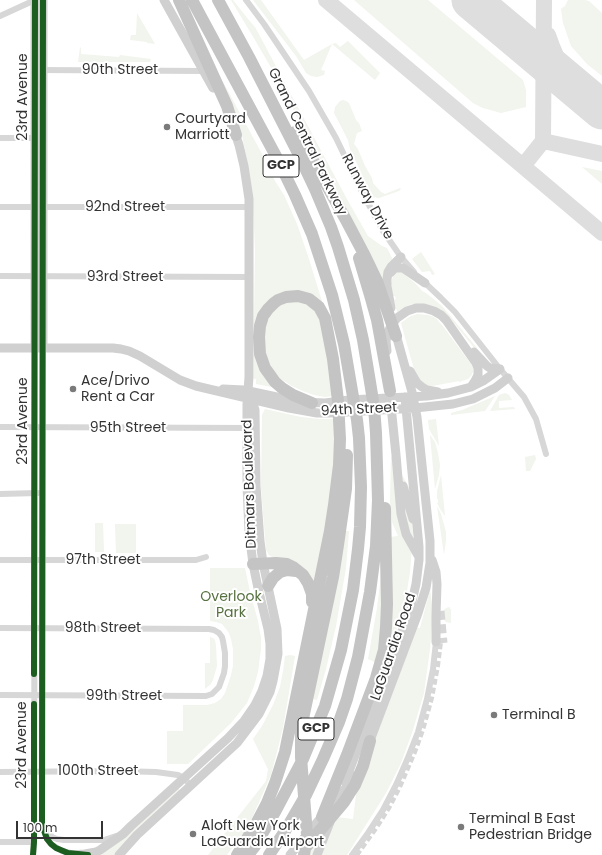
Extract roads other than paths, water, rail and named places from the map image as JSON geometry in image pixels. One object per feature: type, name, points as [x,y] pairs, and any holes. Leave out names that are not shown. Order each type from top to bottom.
[{"type":"highway","points":[[179,0],[227,106],[236,135]]},
{"type":"highway","name":"GCP","points":[[192,0],[270,145],[300,205],[312,234],[326,274],[336,310],[344,344],[357,420],[361,487],[360,521],[353,590],[341,650],[330,689],[306,754],[275,812],[248,855]]},
{"type":"highway","name":"Grand Central Parkway","points":[[218,0],[269,95],[306,170],[331,227],[354,300],[363,340],[374,407],[377,448],[377,523],[370,592],[361,643],[347,699],[339,722],[306,795],[269,855]]},
{"type":"highway","points":[[269,95],[301,141],[350,226],[372,269],[396,336]]},
{"type":"highway","points":[[324,181],[353,244],[362,268],[376,320],[392,394]]},
{"type":"highway","points":[[237,855],[267,803],[279,772],[288,741],[334,506],[339,452],[340,426],[338,401],[327,323],[319,307],[309,299],[298,296],[286,297],[278,300],[270,306],[263,316],[259,337],[260,354],[265,368],[278,385],[293,395],[312,403]]},
{"type":"highway","points":[[304,855],[307,835],[301,757],[302,722],[333,577],[344,501],[347,435],[344,344]]},
{"type":"highway","points":[[322,817],[376,678],[382,658],[385,639],[387,596],[385,501],[377,427],[370,382]]},
{"type":"highway","points":[[258,563],[290,565],[296,569],[309,586],[312,598],[312,609],[306,648]]},
{"type":"highway","points":[[268,586],[277,573],[282,571],[293,570],[302,576]]},
{"type":"highway","points":[[299,855],[344,802],[355,785],[363,766],[370,741]]},
{"type":"street","points":[[0,16],[35,0]]},
{"type":"street","name":"23rd Avenue","points":[[33,855],[34,771],[42,628],[42,427],[39,348],[39,70],[35,0]]},
{"type":"street","name":"23rd Avenue","points":[[39,70],[43,0]]},
{"type":"street","name":"Ditmars Boulevard","points":[[119,855],[137,835],[237,743],[259,714],[270,692],[276,667],[278,642],[277,629],[268,586],[258,563],[249,532],[247,486],[251,428],[249,396],[248,188],[236,135],[204,71],[164,0]]},
{"type":"street","name":"Runway Drive","points":[[246,0],[309,91],[336,138],[383,232],[407,264],[455,312],[500,369],[521,392],[537,423],[546,454]]},
{"type":"street","name":"90th Street","points":[[39,70],[204,71]]},
{"type":"street","points":[[0,138],[39,138]]},
{"type":"street","name":"92nd Street","points":[[0,207],[249,207]]},
{"type":"street","points":[[401,257],[388,272],[387,286],[396,336],[403,359],[409,397]]},
{"type":"street","points":[[387,279],[393,269],[398,267],[406,269],[425,283]]},
{"type":"street","name":"93rd Street","points":[[0,276],[249,277]]},
{"type":"street","points":[[433,591],[428,575],[406,534],[402,521],[392,394],[386,349],[387,337],[390,328],[395,321],[407,311],[420,308],[434,311],[443,317],[478,366],[478,375],[471,387]]},
{"type":"street","points":[[455,332],[487,366],[490,368],[500,369]]},
{"type":"street","name":"94th Street","points":[[0,348],[113,348],[125,350],[140,356],[184,382],[196,386],[249,396],[312,403],[325,408],[415,408],[453,404],[465,402],[484,394],[508,378]]},
{"type":"street","name":"23rd Avenue","points":[[39,348],[35,427],[34,628],[42,771],[42,825],[51,844],[62,851],[74,855]]},
{"type":"street","points":[[403,359],[414,380],[422,387],[428,390],[456,392]]},
{"type":"street","name":"94th Street","points":[[249,396],[306,412],[325,408],[349,400],[392,394],[409,397],[456,392],[483,381],[500,369]]},
{"type":"street","name":"LaGuardia Road","points":[[290,855],[353,777],[370,741],[417,616],[427,583],[431,555],[430,541],[415,408],[409,397]]},
{"type":"street","name":"LaGuardia Road","points":[[317,855],[407,618],[414,595],[418,572],[419,537],[406,408],[409,397]]},
{"type":"street","name":"95th Street","points":[[0,427],[251,428]]},
{"type":"street","points":[[352,855],[368,834],[383,810],[412,750],[427,699],[433,669],[436,642],[436,572],[411,514],[404,493],[396,455]]},
{"type":"street","points":[[0,494],[42,493]]},
{"type":"street","points":[[426,505],[433,524],[438,562]]},
{"type":"street","name":"97th Street","points":[[0,560],[196,560],[206,557]]},
{"type":"street","name":"Ditmars Boulevard","points":[[74,855],[86,855],[96,852],[123,834],[228,738],[244,721],[255,705],[267,676],[270,644],[258,588],[258,563]]},
{"type":"street","name":"98th Street","points":[[0,628],[214,630],[222,637],[225,653],[225,666],[219,687],[212,694],[206,696]]},
{"type":"street","name":"99th Street","points":[[0,695],[206,696]]},
{"type":"street","name":"100th Street","points":[[0,772],[156,772],[178,775],[184,778]]},
{"type":"street","points":[[184,778],[191,786]]},
{"type":"street","points":[[42,825],[52,837],[64,840],[104,840],[115,837],[131,826]]},
{"type":"street","points":[[0,842],[34,842]]},
{"type":"street","name":"23rd Avenue","points":[[34,842],[37,855]]},
{"type":"tunnel","points":[[440,611],[443,643]]},
{"type":"tunnel","points":[[356,855],[388,808],[414,752],[431,698],[440,642]]},
{"type":"place","name":"Courtyard Marriott","points":[[167,127]]},
{"type":"place","name":"Ace/Drivo Rent a Car","points":[[73,389]]},
{"type":"place","name":"Terminal B","points":[[494,715]]},
{"type":"place","name":"Terminal B East Pedestrian Bridge","points":[[461,827]]},
{"type":"place","name":"Aloft New York LaGuardia Airport","points":[[193,834]]},
{"type":"park label","name":"Overlook Park","points":[[231,606]]}]
